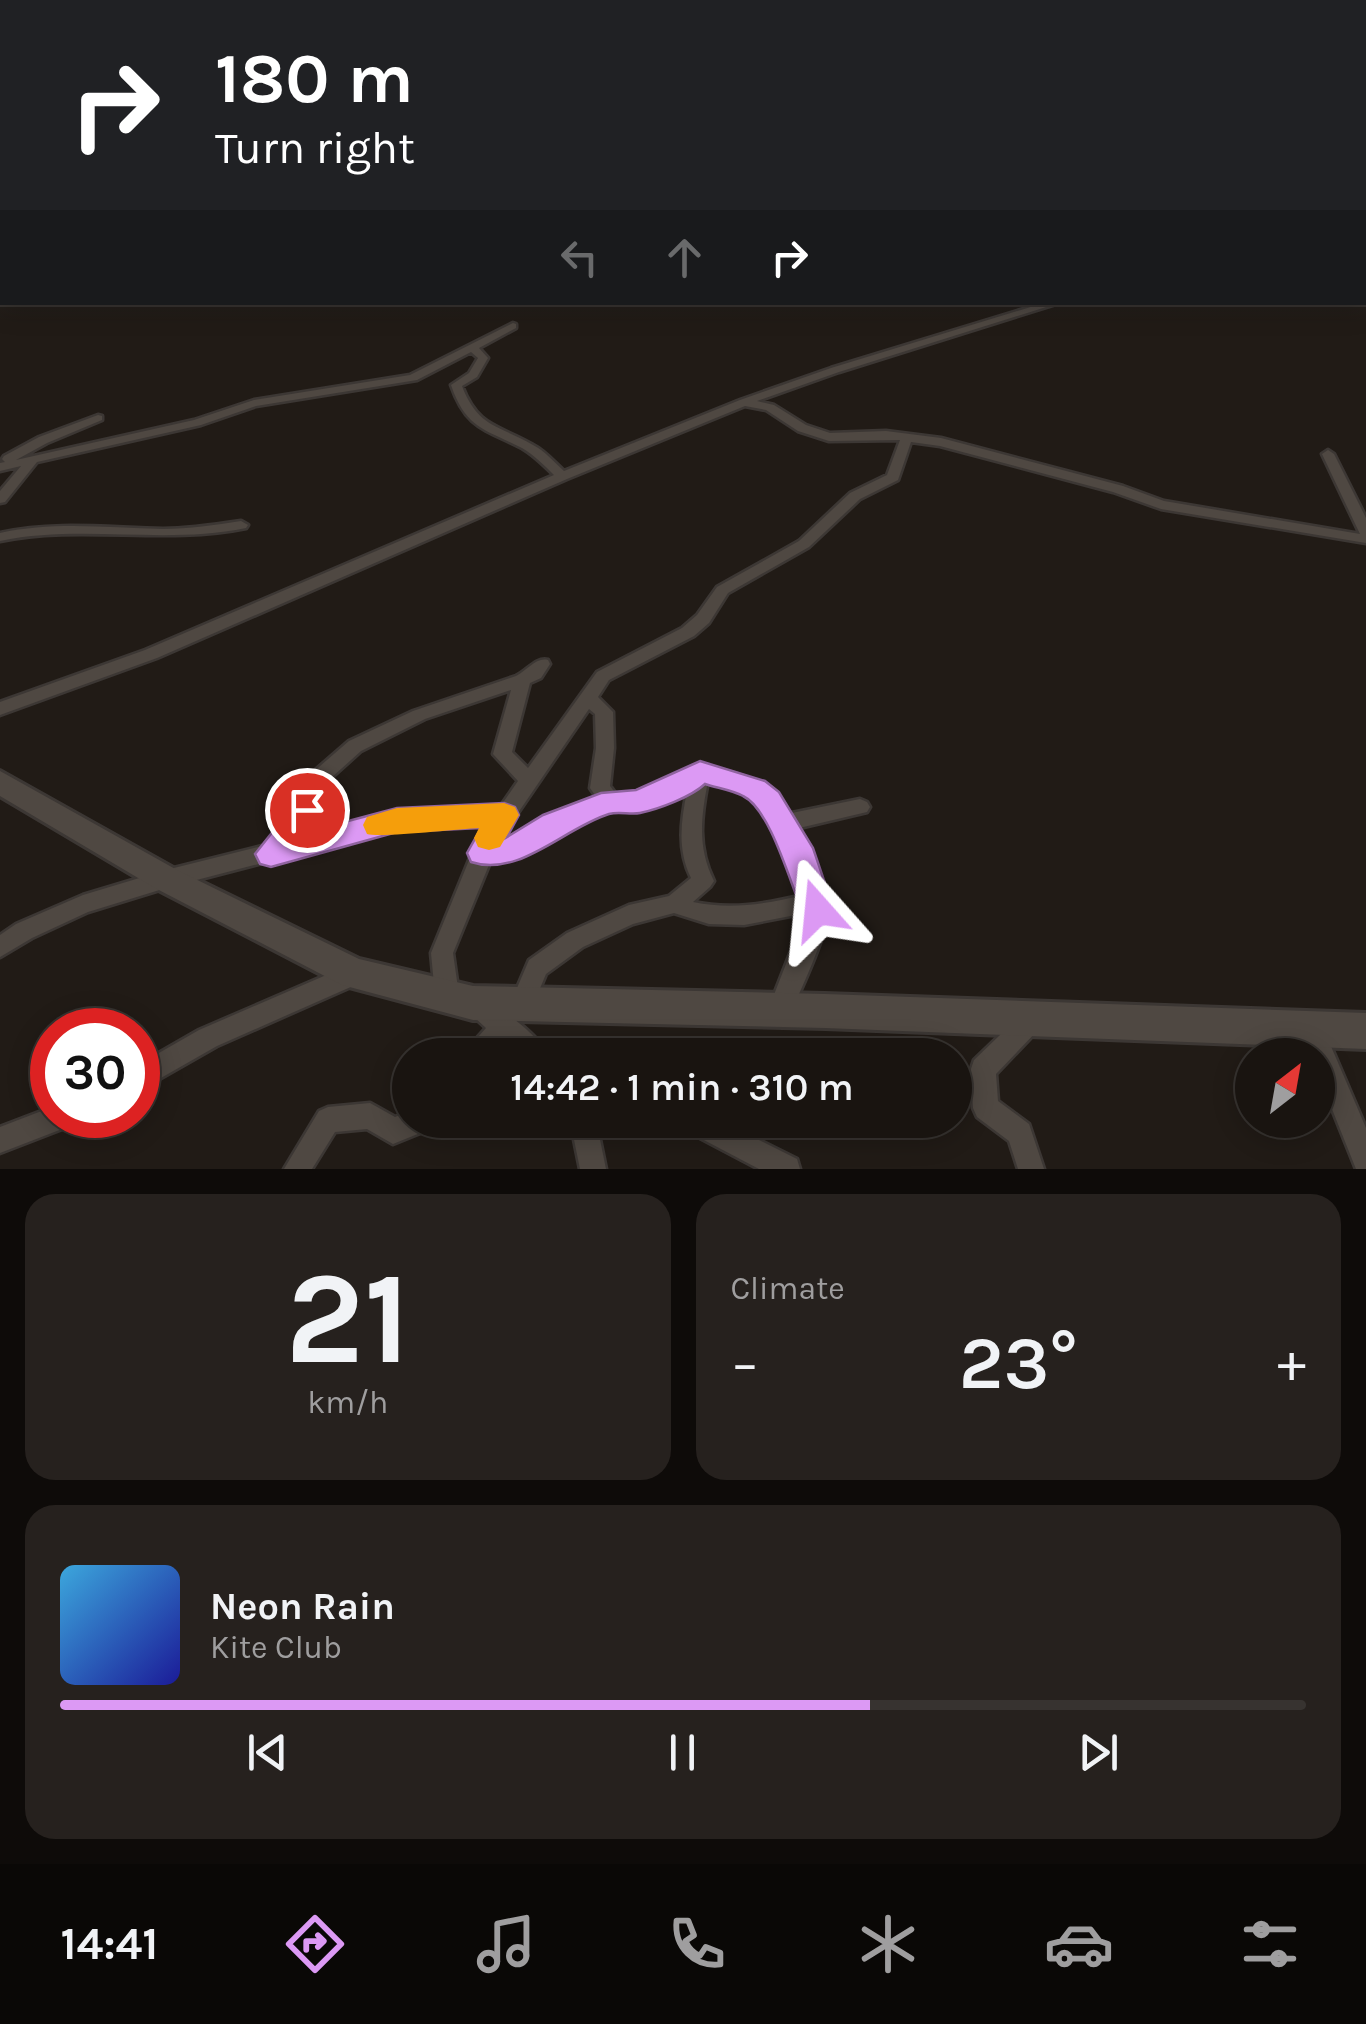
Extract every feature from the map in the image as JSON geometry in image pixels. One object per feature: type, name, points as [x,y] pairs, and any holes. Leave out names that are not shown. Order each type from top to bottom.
[{"type":"street","points":[[0,708],[151,654],[562,476],[744,402],[1048,305]]},
{"type":"street","points":[[0,466],[197,422],[254,403],[414,378],[513,326]]},
{"type":"street","points":[[472,347],[483,358],[473,375],[456,385],[464,412],[492,433],[528,446],[562,476]]},
{"type":"street","points":[[744,402],[770,407],[802,428],[829,437],[907,436],[1118,489],[1161,505],[1366,536]]},
{"type":"street","points":[[0,466],[43,440],[98,418]]},
{"type":"street","points":[[460,1000],[442,952],[482,853],[504,815],[602,676],[688,632],[703,620],[722,590],[804,544],[855,496],[893,477],[907,436]]},
{"type":"street","points":[[1328,454],[1366,536]]},
{"type":"street","points":[[0,499],[34,458]]},
{"type":"street","points":[[0,537],[22,531],[104,528],[165,533],[241,525]]},
{"type":"street","points":[[271,854],[307,810],[312,784],[354,746],[419,715],[463,703],[536,674],[542,664]]},
{"type":"street","points":[[522,680],[502,754],[529,780]]},
{"type":"street","points":[[588,698],[604,712],[606,748],[600,788],[611,801]]},
{"type":"street","points":[[482,853],[525,845],[554,824],[611,801],[638,802],[689,782],[700,772]]},
{"type":"street","points":[[700,772],[755,788],[769,800],[779,824],[797,848],[815,900],[818,910],[780,1010]]},
{"type":"street","points":[[493,1038],[513,1015],[537,967],[575,940],[629,915],[675,904],[703,881],[692,863],[690,824],[700,772]]},
{"type":"street","points":[[0,782],[166,878],[354,974],[513,1015],[780,1010],[1366,1032]]},
{"type":"street","points":[[779,824],[860,806]]},
{"type":"street","points":[[0,946],[83,904],[166,878],[397,820],[504,815]]},
{"type":"street","points":[[675,904],[693,913],[756,916],[815,900]]},
{"type":"street","points":[[160,1066],[208,1038],[354,974]]},
{"type":"street","points":[[513,1015],[526,1038]]},
{"type":"street","points":[[1031,1169],[1020,1133],[986,1108],[982,1069],[1032,1020]]},
{"type":"street","points":[[1312,1031],[1366,1160]]},
{"type":"street","points":[[297,1169],[328,1120],[370,1116],[392,1131]]},
{"type":"street","points":[[0,1140],[30,1129]]},
{"type":"street","points":[[586,1138],[593,1169]]},
{"type":"street","points":[[727,1138],[786,1169]]},
{"type":"slow traffic","points":[[378,825],[397,820],[504,815],[489,838]]},
{"type":"route","points":[[307,810],[271,854],[397,820],[477,814],[504,815],[482,853],[495,853],[525,845],[554,824],[611,801],[638,802],[689,782],[700,772],[755,788],[769,800],[779,824],[797,848],[818,910]]}]
